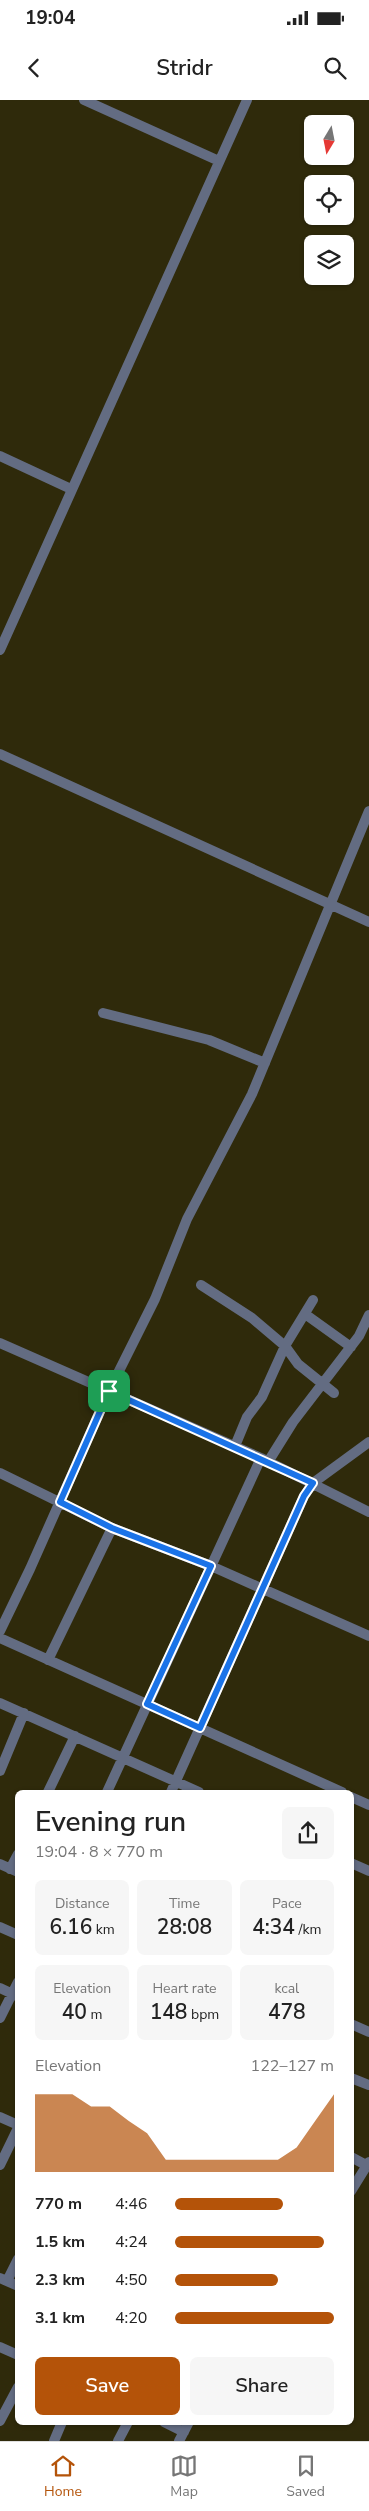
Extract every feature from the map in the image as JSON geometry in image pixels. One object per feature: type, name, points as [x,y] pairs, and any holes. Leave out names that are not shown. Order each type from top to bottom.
[{"type":"street","points":[[84,100],[219,161]]},
{"type":"street","points":[[0,650],[247,100]]},
{"type":"street","points":[[0,456],[71,489]]},
{"type":"street","points":[[0,754],[369,922]]},
{"type":"street","points":[[0,1631],[109,1391],[155,1300],[187,1219],[252,1094],[369,811]]},
{"type":"street","points":[[103,1013],[209,1040],[265,1063]]},
{"type":"street","points":[[201,1285],[252,1318],[285,1346],[298,1364],[334,1393]]},
{"type":"street","points":[[235,1446],[247,1417],[262,1397],[285,1346],[313,1300]]},
{"type":"street","points":[[305,1314],[351,1347]]},
{"type":"street","points":[[108,1790],[211,1566],[264,1460],[359,1336],[369,1314]]},
{"type":"street","points":[[0,1343],[235,1446],[369,1512]]},
{"type":"street","points":[[172,1790],[264,1589],[304,1496],[313,1483],[369,1442]]},
{"type":"street","points":[[0,1474],[112,1528],[211,1566],[369,1636]]},
{"type":"street","points":[[48,1660],[112,1528]]},
{"type":"street","points":[[0,1638],[338,1790]]},
{"type":"street","points":[[0,1703],[194,1790]]},
{"type":"street","points":[[0,1771],[24,1713]]},
{"type":"street","points":[[49,1790],[75,1736]]},
{"type":"street","points":[[354,1798],[369,1805]]},
{"type":"street","points":[[0,1864],[14,1871]]},
{"type":"street","points":[[354,1864],[369,1871]]},
{"type":"street","points":[[0,1927],[15,1934]]},
{"type":"street","points":[[0,1988],[14,1995],[0,2018]]},
{"type":"street","points":[[354,2025],[369,2032]]},
{"type":"street","points":[[354,2079],[369,2085]]},
{"type":"street","points":[[0,2117],[15,2124]]},
{"type":"street","points":[[0,2165],[15,2132]]},
{"type":"street","points":[[354,2158],[368,2163],[354,2186]]},
{"type":"street","points":[[4,2280],[15,2263]]},
{"type":"street","points":[[0,2347],[15,2354]]},
{"type":"street","points":[[0,2421],[15,2393]]},
{"type":"street","points":[[54,2441],[61,2425]]},
{"type":"street","points":[[118,2441],[126,2425]]},
{"type":"street","points":[[170,2425],[184,2432]]},
{"type":"route","points":[[109,1391],[313,1483],[304,1496],[264,1589],[200,1728],[147,1704],[211,1566],[112,1528],[60,1502],[109,1391]]}]
